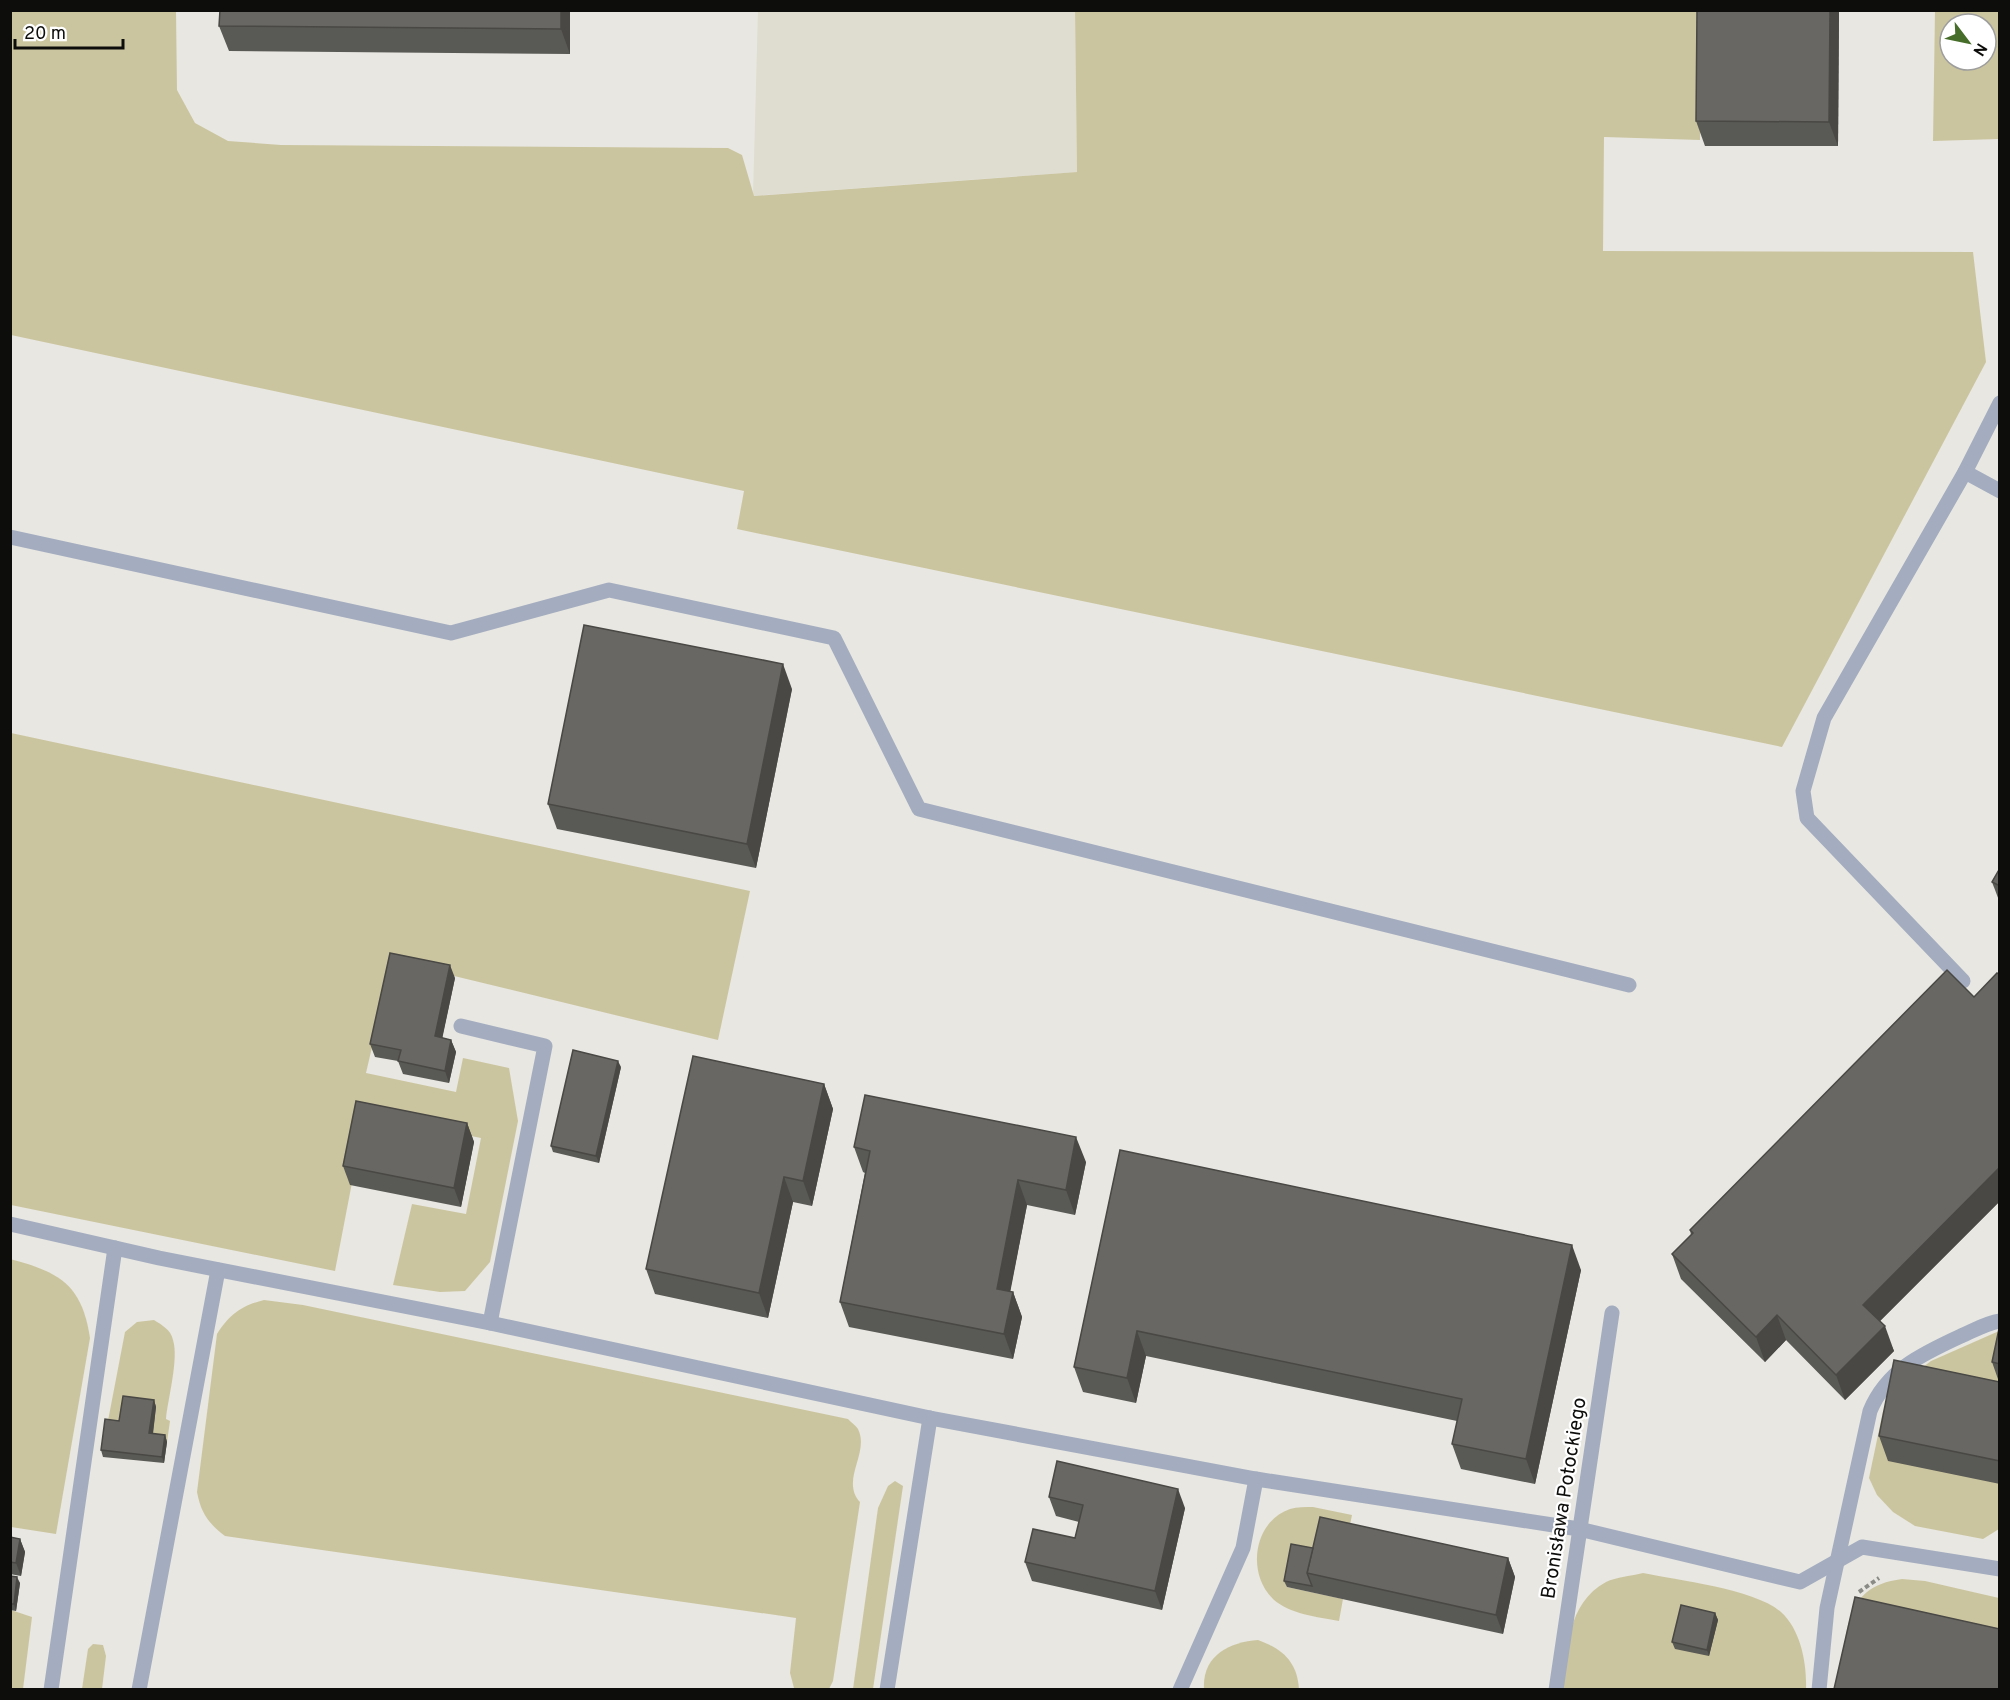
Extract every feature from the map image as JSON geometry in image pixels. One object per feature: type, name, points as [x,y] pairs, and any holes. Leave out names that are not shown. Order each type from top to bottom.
[{"type":"lane","points":[[1963,981],[1807,818],[1803,790],[1824,718],[1965,472],[2000,403]]},
{"type":"lane","points":[[1965,472],[2000,491]]},
{"type":"lane","points":[[10,537],[451,633],[609,590],[834,638],[919,809],[1629,985]]},
{"type":"lane","points":[[461,1026],[545,1046],[490,1323]]},
{"type":"lane","points":[[10,1224],[218,1270],[490,1323],[930,1418],[1256,1479],[1579,1529],[1800,1582],[1862,1547],[2000,1569]]},
{"type":"lane","points":[[51,1689],[115,1248]]},
{"type":"lane","points":[[139,1689],[218,1270]]},
{"type":"lane","name":"Bronisława Potockiego","points":[[1556,1689],[1612,1313]]},
{"type":"lane","points":[[1819,1689],[1827,1608],[1836,1562],[1870,1411],[1877,1394],[1899,1369],[1912,1360],[2000,1321]]},
{"type":"lane","points":[[887,1689],[930,1418]]},
{"type":"lane","points":[[1180,1689],[1243,1548],[1256,1479]]},
{"type":"path","points":[[1855,1597],[1875,1579],[1885,1576]]},
{"type":"shaded area","points":[[1701,10],[1700,140],[1604,137],[1603,251],[1973,252],[1986,362],[1782,747],[737,529],[744,491],[11,335],[11,11],[176,11],[177,90],[195,123],[228,141],[281,145],[728,148],[742,155],[754,196],[1077,172],[1075,11]]},
{"type":"shaded area","points":[[758,11],[1075,11],[1077,172],[753,196]]},
{"type":"shaded area","points":[[1935,11],[1999,11],[1999,139],[1933,141]]},
{"type":"shaded area","points":[[11,733],[750,891],[718,1040],[392,961],[366,1073],[456,1092],[463,1058],[509,1068],[518,1121],[490,1262],[465,1291],[440,1292],[393,1285],[412,1204],[466,1214],[481,1138],[365,1115],[335,1271],[11,1205]]},
{"type":"shaded area","points":[[10,1259],[42,1269],[66,1284],[81,1305],[90,1338],[56,1534],[11,1527]]},
{"type":"shaded area","points":[[264,1300],[303,1305],[848,1419],[858,1429],[861,1438],[853,1485],[860,1502],[833,1681],[829,1689],[794,1688],[790,1673],[796,1618],[225,1536],[206,1517],[197,1492],[217,1334],[237,1312]]},
{"type":"shaded area","points":[[154,1320],[170,1333],[175,1348],[166,1419],[170,1421],[167,1442],[152,1440],[156,1407],[122,1428],[107,1426],[125,1332],[137,1322]]},
{"type":"shaded area","points":[[1999,1331],[1999,1529],[1983,1539],[1915,1526],[1893,1512],[1877,1495],[1869,1478],[1883,1411],[1898,1386],[1931,1361]]},
{"type":"shaded area","points":[[895,1481],[903,1486],[873,1689],[853,1689],[878,1508],[888,1486]]},
{"type":"shaded area","points":[[1313,1507],[1352,1515],[1347,1540],[1287,1587],[1343,1599],[1339,1621],[1287,1608],[1273,1599],[1259,1576],[1258,1549],[1268,1524],[1278,1515],[1290,1509]]},
{"type":"shaded area","points":[[1643,1573],[1735,1591],[1769,1604],[1781,1612],[1788,1619],[1798,1638],[1805,1669],[1806,1689],[1561,1690],[1571,1629],[1583,1602],[1606,1582]]},
{"type":"shaded area","points":[[1902,1579],[1925,1581],[1999,1598],[1999,1652],[1839,1690],[1846,1635],[1856,1604],[1866,1593],[1881,1584]]},
{"type":"shaded area","points":[[11,1610],[32,1617],[23,1689],[11,1689]]},
{"type":"shaded area","points":[[1258,1640],[1275,1648],[1287,1658],[1295,1671],[1299,1689],[1204,1689],[1208,1668],[1219,1653],[1237,1644]]},
{"type":"shaded area","points":[[93,1644],[103,1645],[106,1656],[102,1689],[82,1689],[88,1649]]},
{"type":"building","points":[[220,10],[561,10],[561,29],[219,26]]},
{"type":"building","points":[[1697,10],[1830,10],[1829,122],[1696,121]]},
{"type":"building","points":[[584,625],[783,664],[747,844],[548,804]]},
{"type":"building","points":[[2000,868],[2000,886],[1992,882]]},
{"type":"building","points":[[390,953],[450,965],[435,1036],[451,1040],[445,1071],[398,1061],[401,1050],[370,1044]]},
{"type":"building","points":[[1947,970],[1974,997],[1997,973],[2000,975],[2000,1167],[1863,1305],[1885,1326],[1836,1375],[1777,1315],[1756,1337],[1672,1254],[1693,1233],[1690,1230]]},
{"type":"building","points":[[573,1050],[618,1061],[596,1156],[551,1146]]},
{"type":"building","points":[[693,1056],[824,1084],[803,1181],[784,1177],[759,1293],[646,1269]]},
{"type":"building","points":[[865,1095],[1076,1137],[1066,1190],[1018,1180],[997,1289],[1013,1292],[1004,1334],[840,1302],[870,1151],[854,1147]]},
{"type":"building","points":[[356,1101],[467,1123],[454,1188],[343,1166]]},
{"type":"building","points":[[1120,1150],[1572,1245],[1526,1459],[1452,1444],[1462,1399],[1137,1331],[1127,1378],[1074,1367]]},
{"type":"building","points":[[2000,1324],[2000,1364],[1992,1362]]},
{"type":"building","points":[[1894,1360],[2000,1382],[2000,1461],[1879,1436]]},
{"type":"building","points":[[123,1396],[154,1400],[149,1433],[165,1435],[162,1457],[101,1450],[105,1419],[119,1421]]},
{"type":"building","points":[[1057,1461],[1178,1489],[1155,1591],[1025,1562],[1033,1529],[1075,1538],[1083,1505],[1049,1497]]},
{"type":"building","points":[[1320,1517],[1508,1558],[1496,1615],[1307,1573]]},
{"type":"building","points":[[10,1537],[20,1539],[16,1563],[10,1562]]},
{"type":"building","points":[[1291,1544],[1313,1548],[1307,1573],[1312,1586],[1284,1581]]},
{"type":"building","points":[[10,1576],[17,1577],[14,1604],[10,1604]]},
{"type":"building","points":[[1855,1597],[2000,1629],[2000,1689],[1834,1689]]},
{"type":"building","points":[[1681,1605],[1715,1613],[1707,1650],[1672,1642]]}]
